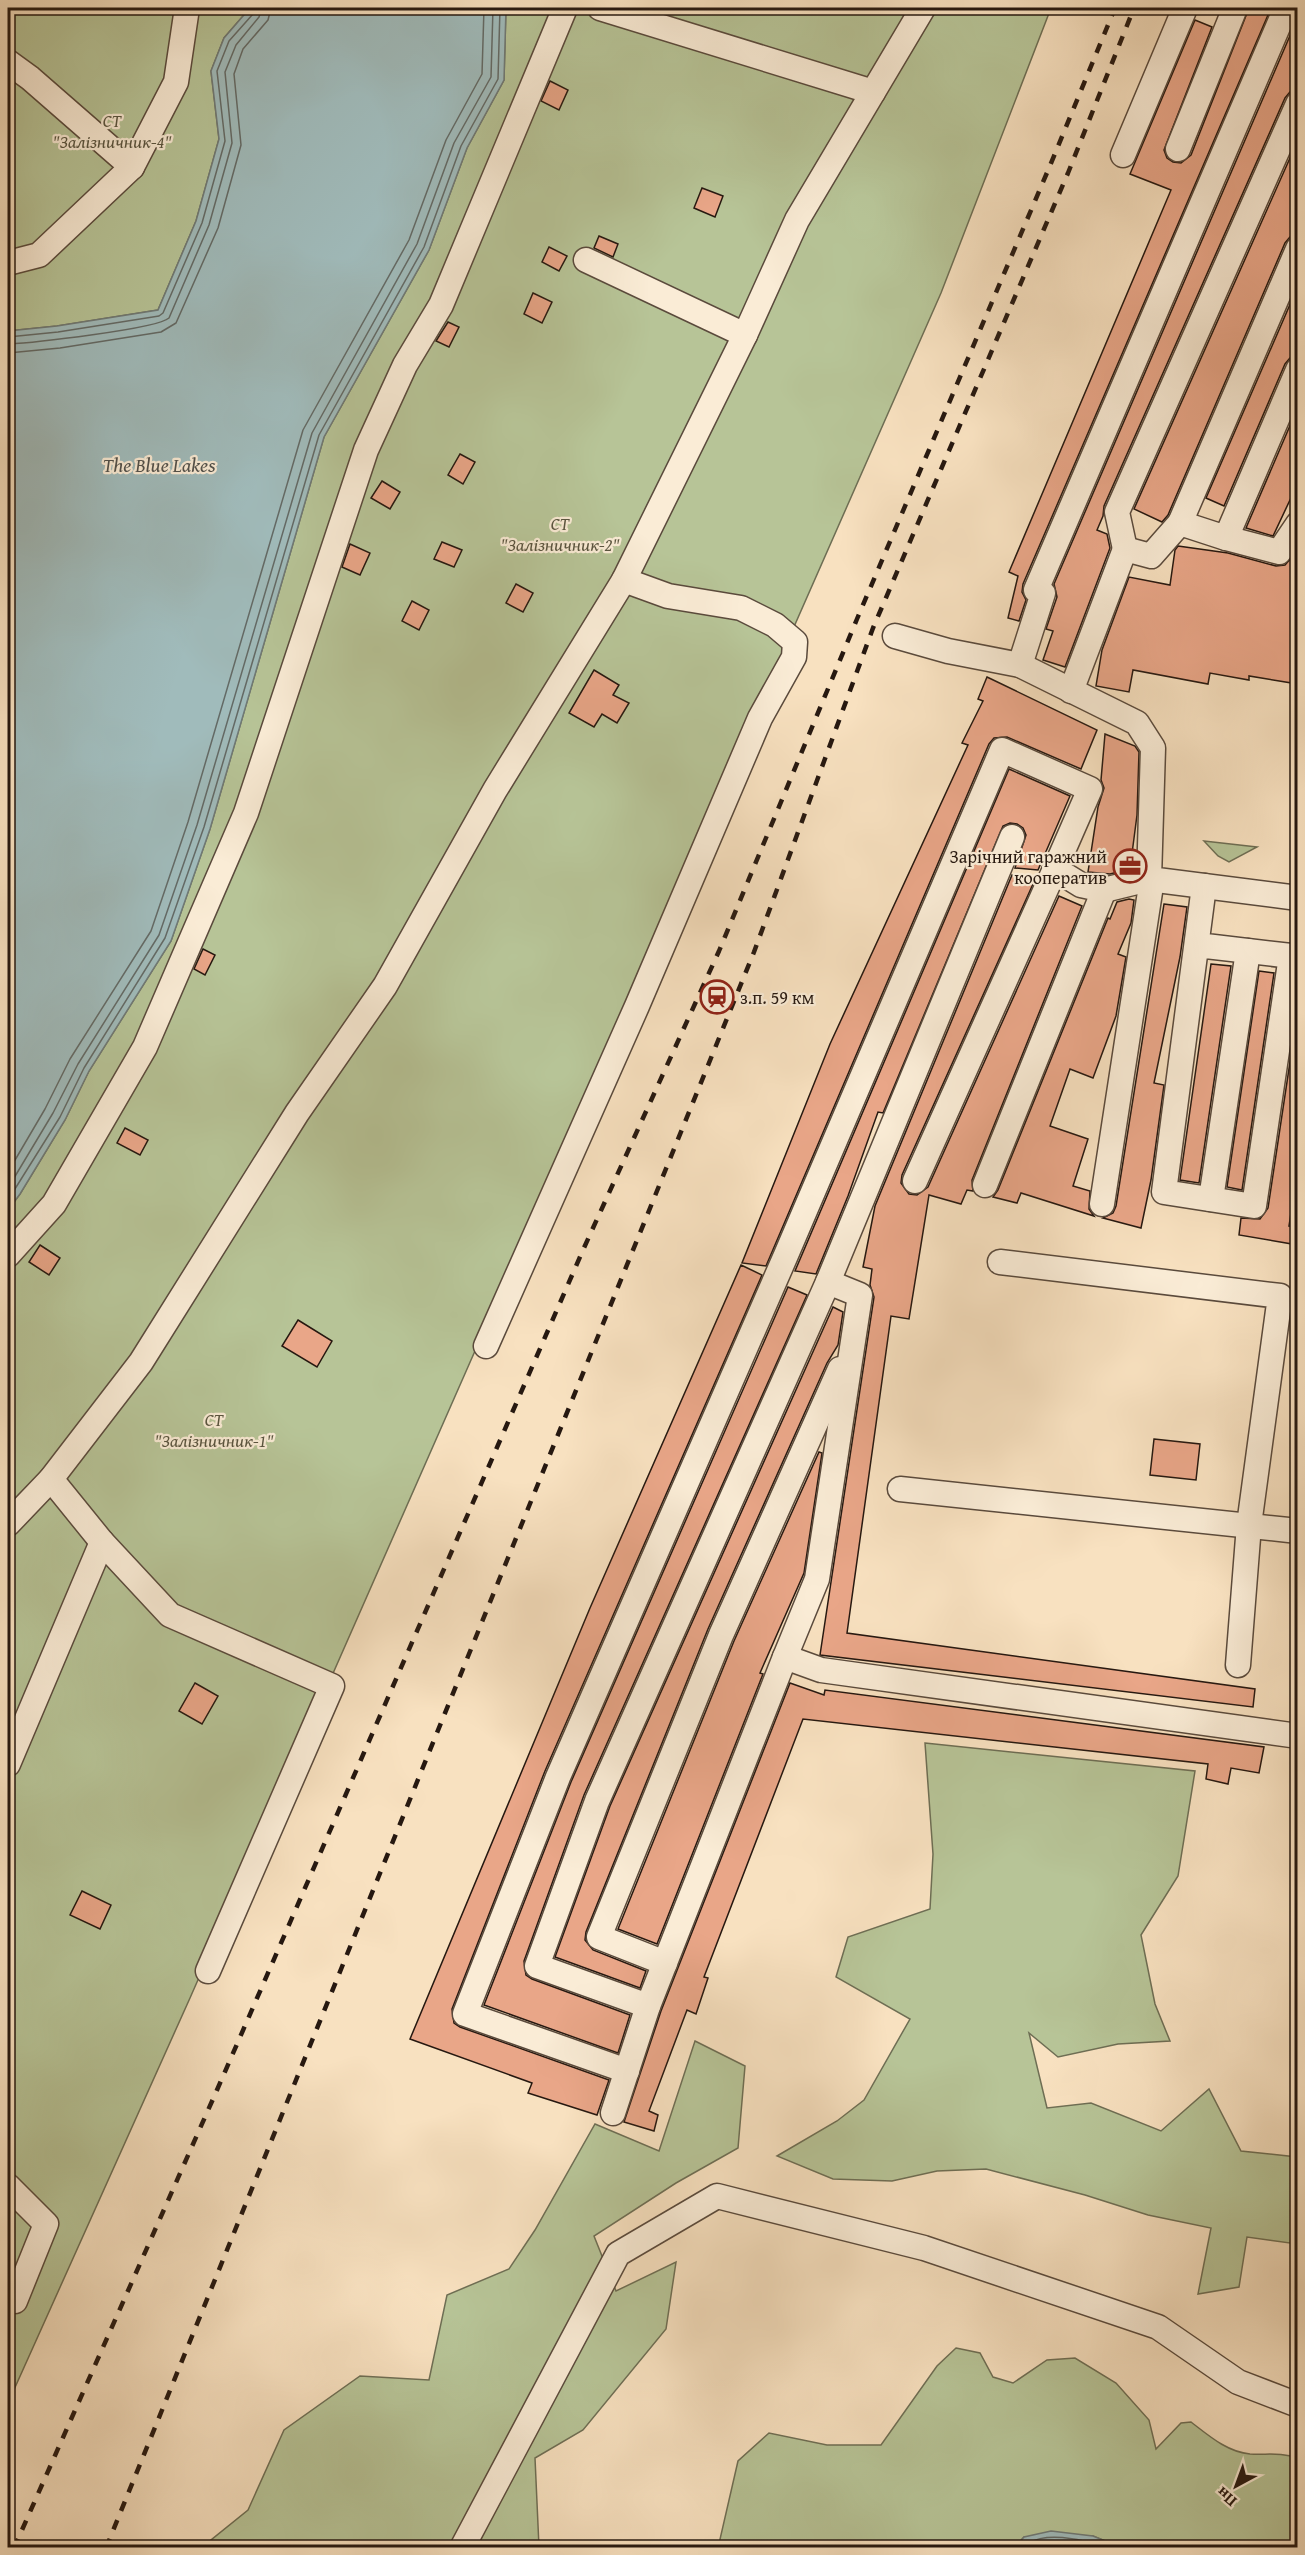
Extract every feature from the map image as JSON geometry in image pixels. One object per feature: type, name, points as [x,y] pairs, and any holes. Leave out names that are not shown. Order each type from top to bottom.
[{"type":"street","points":[[8,263],[39,255],[132,167],[176,82],[188,8]]},
{"type":"street","points":[[8,1255],[54,1204],[145,1047],[246,813],[366,450],[405,365],[441,305],[566,8]]},
{"type":"street","points":[[600,8],[873,92]]},
{"type":"street","points":[[8,1524],[51,1479],[141,1362],[297,1113],[386,986],[495,790],[624,580],[745,335],[797,220],[923,8]]},
{"type":"street","points":[[1123,155],[1185,8]]},
{"type":"street","points":[[1178,149],[1235,8]]},
{"type":"street","points":[[1020,665],[1043,593],[1036,590],[1286,8]]},
{"type":"street","points":[[8,62],[30,78],[132,167]]},
{"type":"street","points":[[1071,691],[1125,549],[1117,512],[1298,104]]},
{"type":"street","points":[[1125,549],[1151,556],[1180,523],[1298,249]]},
{"type":"street","points":[[586,260],[745,335]]},
{"type":"street","points":[[1226,538],[1298,370]]},
{"type":"street","points":[[1180,523],[1280,552],[1298,524]]},
{"type":"street","points":[[486,1346],[637,1006],[760,718],[794,657],[795,642],[775,625],[741,608],[668,596],[624,580]]},
{"type":"street","points":[[895,636],[948,651],[1020,665],[1137,723],[1153,748],[1150,879],[1102,1204]]},
{"type":"street","points":[[627,2072],[465,2014],[558,1777],[781,1266],[1002,750],[1090,789],[915,1181]]},
{"type":"street","points":[[648,2006],[537,1966],[597,1801],[828,1282],[1012,837]]},
{"type":"street","points":[[1055,869],[1081,885],[1104,890],[1150,879],[1298,898]]},
{"type":"street","points":[[1197,945],[1291,956],[1254,1206],[1164,1192],[1204,886]]},
{"type":"street","points":[[985,1185],[1104,890]]},
{"type":"street","points":[[1211,1199],[1248,951]]},
{"type":"street","points":[[1000,1262],[1289,1297],[1249,1525],[1238,1665]]},
{"type":"street","points":[[613,2113],[648,2006],[817,1579],[860,1295],[828,1282]]},
{"type":"street","points":[[665,1963],[599,1937],[721,1635],[853,1342]]},
{"type":"street","points":[[51,1479],[102,1542],[170,1615],[332,1686],[208,1971]]},
{"type":"street","points":[[900,1489],[1298,1531]]},
{"type":"street","points":[[8,1764],[102,1542]]},
{"type":"street","points":[[785,1657],[821,1670],[1298,1736]]},
{"type":"street","points":[[8,2186],[46,2224],[15,2301]]},
{"type":"street","points":[[462,2547],[618,2254],[717,2196],[924,2248],[1158,2327],[1238,2382],[1298,2405]]},
{"type":"green space","name":"СТ \"Залізничник-4\"","points":[[8,8],[250,8],[224,38],[211,71],[219,139],[196,221],[158,310],[57,326],[8,331]]},
{"type":"green space","name":"СТ \"Залізничник-2\"","points":[[506,8],[1051,8],[941,293],[190,1998],[8,2403],[8,1210],[65,1120],[89,1071],[171,941],[210,829],[324,437],[429,250],[467,148],[504,80]]},
{"type":"green space","points":[[1204,841],[1257,847],[1229,862],[1218,856]]},
{"type":"green space","points":[[925,1743],[1195,1771],[1178,1876],[1141,1935],[1155,2004],[1170,2041],[1118,2044],[1058,2057],[1029,2033],[1047,2108],[1091,2103],[1161,2131],[1209,2089],[1241,2151],[1297,2157],[1297,2244],[1247,2237],[1239,2287],[1198,2294],[1211,2228],[1148,2215],[1085,2195],[986,2169],[937,2171],[892,2181],[833,2179],[777,2156],[837,2121],[864,2100],[910,2019],[836,1977],[848,1937],[930,1909],[933,1854]]},
{"type":"green space","points":[[695,2041],[745,2066],[738,2148],[676,2183],[594,2236],[616,2291],[676,2262],[666,2329],[583,2430],[535,2458],[539,2547],[443,2548],[440,2544],[435,2548],[201,2548],[248,2510],[284,2430],[360,2376],[429,2380],[447,2295],[509,2269],[535,2230],[595,2124],[659,2151]]},
{"type":"green space","points":[[956,2348],[980,2353],[993,2377],[1013,2383],[1047,2360],[1075,2358],[1116,2383],[1149,2420],[1156,2449],[1181,2423],[1191,2422],[1233,2450],[1250,2454],[1280,2454],[1297,2458],[1297,2547],[1120,2547],[1093,2536],[1024,2537],[1015,2547],[718,2548],[738,2461],[769,2433],[827,2445],[881,2445],[937,2366]]},
{"type":"water","name":"The Blue Lakes","points":[[250,8],[506,8],[504,80],[467,148],[429,250],[324,437],[210,829],[171,941],[89,1071],[65,1120],[8,1210],[8,331],[57,326],[158,310],[196,221],[219,139],[211,71],[224,38]]},
{"type":"water","points":[[1051,2531],[1093,2536],[1120,2547],[1015,2547],[1024,2537]]},
{"type":"building","points":[[1249,8],[1271,8],[1023,584],[1022,592],[1026,600],[1019,621],[1008,618],[1018,576],[1009,572],[1171,190],[1130,174],[1195,20],[1212,27],[1164,150],[1167,158],[1173,162],[1181,163],[1191,155]]},
{"type":"building","points":[[1298,17],[1298,90],[1290,92],[1285,98],[1104,506],[1103,516],[1097,530],[1107,534],[1110,548],[1065,667],[1043,660],[1053,631],[1046,629],[1057,597],[1054,584]]},
{"type":"building","points":[[550,81],[568,90],[559,110],[541,101]]},
{"type":"building","points":[[1298,140],[1298,235],[1290,237],[1285,243],[1168,515],[1162,522],[1134,509]]},
{"type":"building","points":[[702,188],[723,196],[715,217],[694,208]]},
{"type":"building","points":[[599,236],[618,244],[613,257],[594,248]]},
{"type":"building","points":[[549,247],[567,256],[559,271],[542,262]]},
{"type":"building","points":[[1298,286],[1298,356],[1290,358],[1285,364],[1224,506],[1206,498]]},
{"type":"building","points":[[533,293],[552,302],[542,323],[524,314]]},
{"type":"building","points":[[448,322],[459,327],[449,347],[436,341]]},
{"type":"building","points":[[1298,407],[1298,483],[1273,536],[1246,528]]},
{"type":"building","points":[[460,454],[475,462],[463,484],[448,475]]},
{"type":"building","points":[[382,481],[400,492],[390,509],[371,498]]},
{"type":"building","points":[[442,542],[462,550],[454,567],[434,559]]},
{"type":"building","points":[[350,544],[370,553],[360,575],[342,567]]},
{"type":"building","points":[[1178,546],[1228,553],[1276,566],[1285,565],[1298,550],[1298,684],[1249,676],[1249,680],[1210,673],[1208,684],[1133,670],[1129,692],[1096,686],[1102,650],[1129,577],[1170,585],[1175,550]]},
{"type":"building","points":[[516,584],[533,593],[523,612],[506,603]]},
{"type":"building","points":[[412,601],[429,610],[419,630],[402,621]]},
{"type":"building","points":[[594,670],[619,685],[613,695],[629,703],[617,723],[602,714],[594,727],[569,713]]},
{"type":"building","points":[[987,677],[1097,730],[1081,769],[1007,737],[994,738],[989,744],[766,1266],[742,1263],[830,1044],[968,745],[962,743],[983,701],[978,699]]},
{"type":"building","points":[[1105,734],[1135,746],[1139,752],[1137,815],[1130,869],[1110,874],[1088,872],[1098,807],[1104,788],[1101,780]]},
{"type":"building","points":[[1009,769],[1070,796],[1038,870],[1015,868],[1026,835],[1023,828],[1017,824],[1010,823],[1003,826],[883,1113],[878,1112],[848,1196],[816,1274],[795,1271]]},
{"type":"building","points":[[1012,875],[1033,884],[902,1175],[901,1183],[909,1194],[917,1195],[928,1187],[1059,896],[1082,906],[972,1180],[973,1191],[967,1190],[961,1204],[929,1195],[909,1319],[891,1316],[847,1633],[1255,1689],[1253,1707],[820,1655],[874,1297],[870,1285],[872,1269],[863,1267],[875,1206]]},
{"type":"building","points":[[1134,900],[1131,923],[1118,954],[1126,957],[1116,1016],[1093,1078],[1070,1069],[1050,1126],[1088,1139],[1073,1186],[1090,1191],[1089,1209],[1094,1216],[1021,1193],[1017,1203],[993,1197],[998,1190],[1108,918],[1110,919],[1117,902]]},
{"type":"building","points":[[1164,904],[1187,907],[1180,957],[1154,1083],[1164,1085],[1151,1180],[1141,1228],[1103,1218],[1113,1213],[1116,1206]]},
{"type":"building","points":[[203,949],[215,955],[205,975],[194,969]]},
{"type":"building","points":[[1211,964],[1231,966],[1199,1183],[1180,1180]]},
{"type":"building","points":[[1259,971],[1274,973],[1242,1190],[1227,1187]]},
{"type":"building","points":[[1298,1009],[1298,1167],[1289,1226],[1298,1227],[1298,1245],[1239,1235],[1241,1218],[1260,1219],[1268,1208]]},
{"type":"building","points":[[125,1128],[148,1140],[140,1155],[117,1143]]},
{"type":"building","points":[[40,1245],[60,1258],[49,1275],[29,1262]]},
{"type":"building","points":[[741,1265],[762,1275],[545,1771],[452,2009],[454,2023],[460,2027],[609,2080],[597,2115],[528,2093],[532,2083],[410,2039],[590,1608]]},
{"type":"building","points":[[788,1287],[807,1295],[584,1795],[524,1961],[526,1975],[532,1979],[630,2015],[618,2053],[484,2005],[571,1782]]},
{"type":"building","points":[[833,1307],[843,1312],[838,1345],[827,1363],[708,1629],[586,1932],[585,1940],[593,1950],[646,1971],[640,1988],[555,1957],[610,1806]]},
{"type":"building","points":[[298,1320],[332,1341],[317,1367],[282,1346]]},
{"type":"building","points":[[1154,1439],[1200,1444],[1196,1480],[1150,1475]]},
{"type":"building","points":[[819,1452],[822,1453],[804,1573],[760,1673],[763,1674],[657,1944],[618,1929],[734,1641]]},
{"type":"building","points":[[195,1683],[218,1696],[202,1724],[179,1711]]},
{"type":"building","points":[[790,1683],[824,1695],[825,1690],[1264,1747],[1259,1773],[1231,1768],[1228,1784],[1206,1779],[1208,1764],[803,1719],[704,1977],[708,1978],[696,2014],[687,2010],[649,2111],[658,2115],[654,2131],[624,2122],[661,2011]]},
{"type":"building","points":[[82,1891],[111,1905],[100,1929],[70,1915]]},
{"type":"waterway","points":[[1287,2548],[1298,2543]]},
{"type":"railway","points":[[14,2548],[217,2090],[583,1250],[719,951],[1115,8]]},
{"type":"railway","points":[[106,2548],[754,952],[873,628],[1068,173],[1134,8]]},
{"type":"place","name":"Зарічний гаражний кооператив","points":[[1130,866]]},
{"type":"place","name":"з.п. 59 км","points":[[717,997]]},
{"type":"park label","name":"СТ \"Залізничник-1\"","points":[[214,1429]]}]
